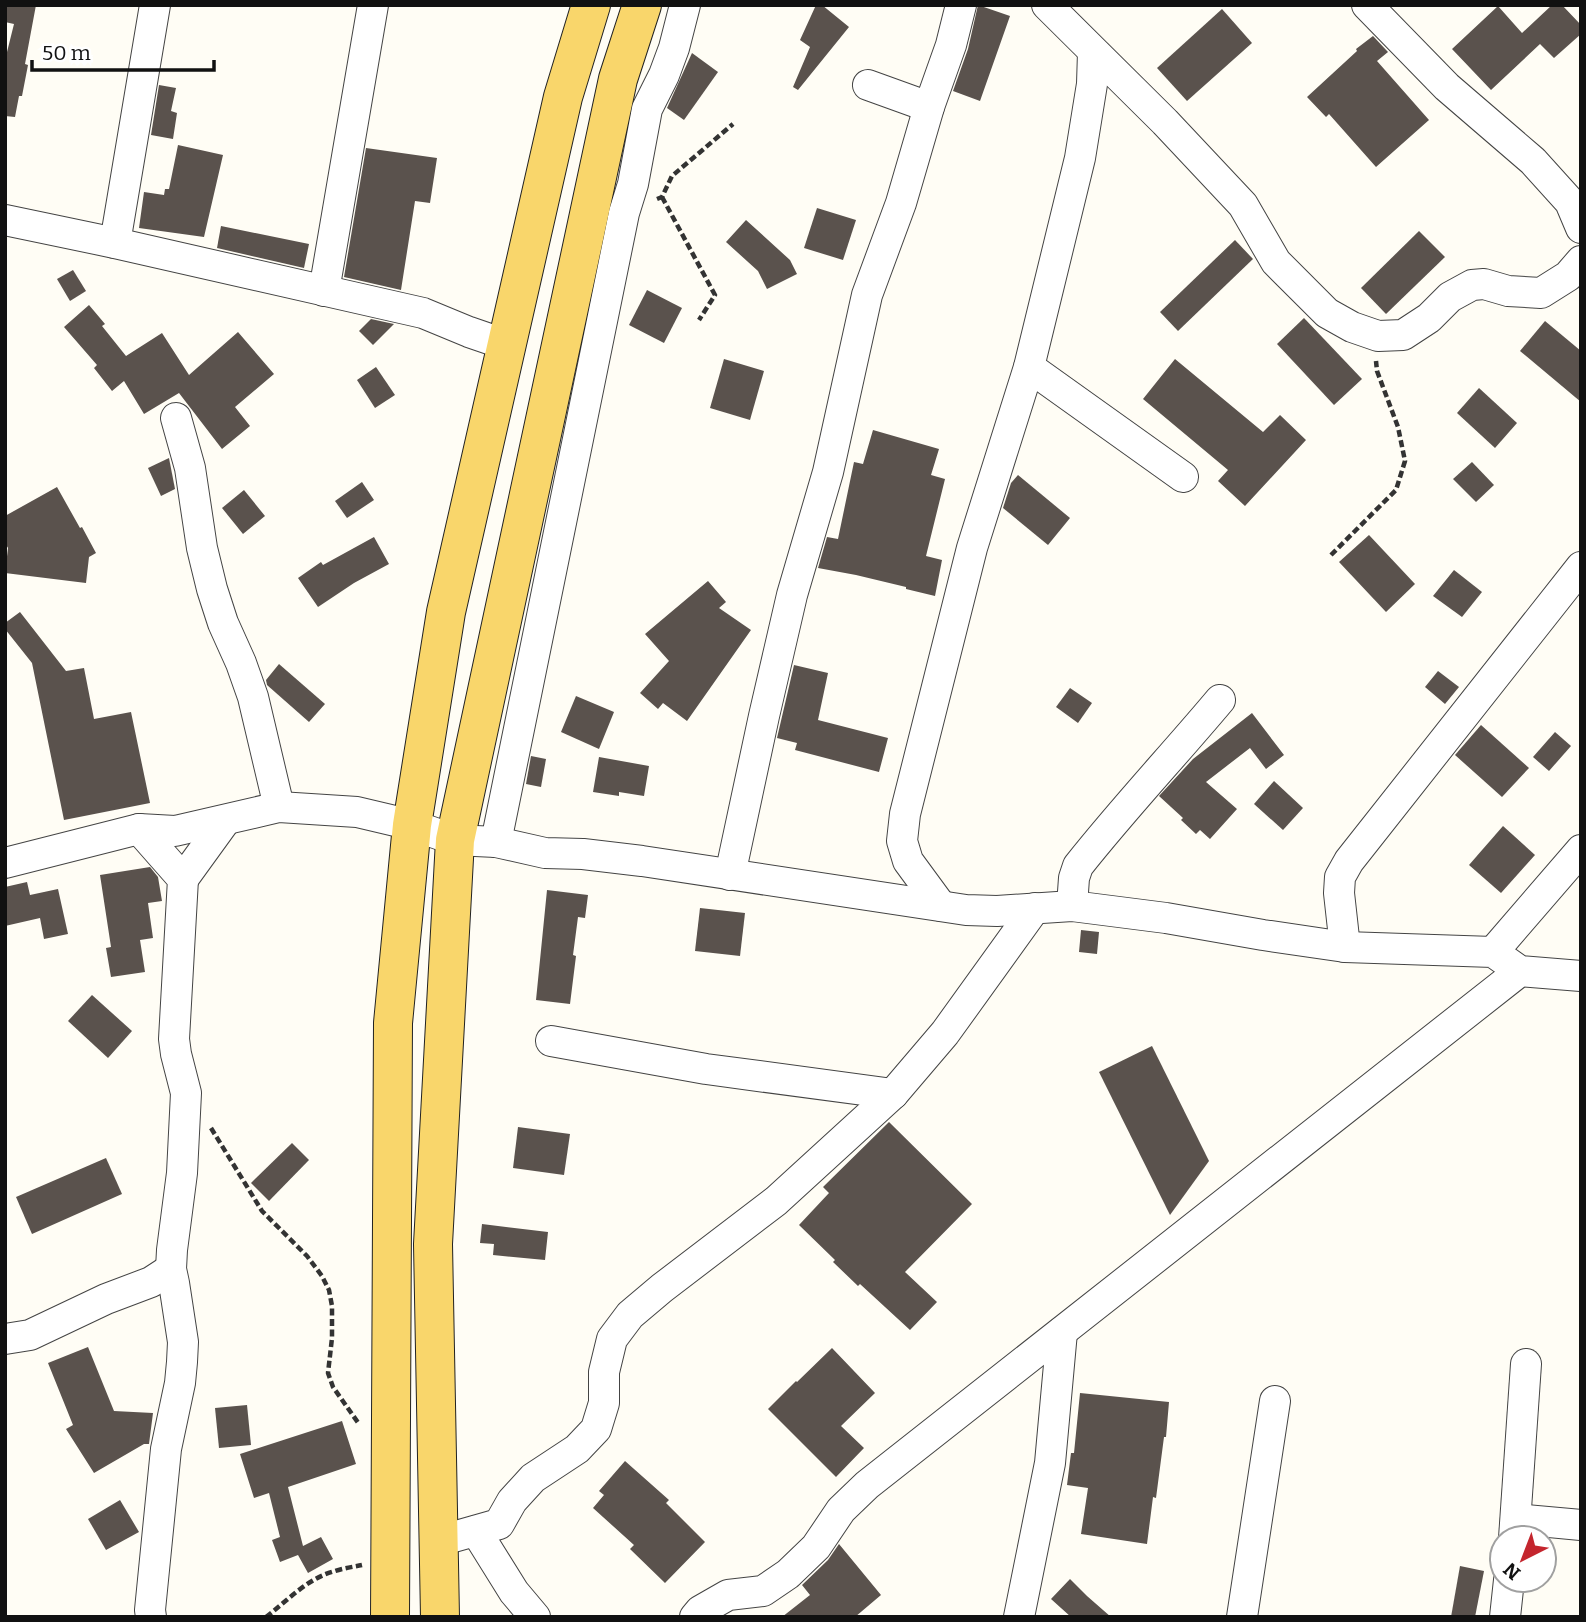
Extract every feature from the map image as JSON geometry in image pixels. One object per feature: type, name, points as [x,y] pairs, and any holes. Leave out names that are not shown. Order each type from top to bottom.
[{"type":"main road","points":[[390,1617],[393,1023],[412,825],[446,612],[563,97],[591,5]]},
{"type":"main road","points":[[440,1617],[433,1244],[455,840],[618,79],[642,5]]},
{"type":"street","points":[[115,243],[155,5]]},
{"type":"street","points":[[324,291],[373,5]]},
{"type":"street","points":[[496,842],[647,109],[664,75],[685,5]]},
{"type":"street","points":[[730,875],[792,595],[828,472],[867,295],[901,203],[961,5]]},
{"type":"street","points":[[1047,5],[1165,122],[1243,205],[1284,271],[1327,313],[1352,327],[1378,336],[1403,335],[1429,318],[1450,297],[1472,285],[1484,284],[1508,291],[1541,293],[1568,276],[1581,261]]},
{"type":"street","points":[[1367,5],[1447,87],[1533,161],[1570,202],[1581,228]]},
{"type":"street","points":[[940,906],[908,861],[902,841],[905,814],[972,548],[1029,366],[1080,158],[1092,85],[1093,52]]},
{"type":"street","points":[[869,85],[929,107]]},
{"type":"street","points":[[5,220],[423,313],[507,345]]},
{"type":"street","points":[[1029,366],[1183,477]]},
{"type":"street","points":[[176,418],[190,468],[202,548],[212,589],[253,697],[279,807]]},
{"type":"street","points":[[1345,947],[1339,892],[1340,877],[1349,861],[1581,568]]},
{"type":"street","points":[[1072,906],[1077,866],[1220,700]]},
{"type":"street","points":[[5,863],[139,829],[175,831],[279,807],[357,812],[412,825],[455,840],[496,842],[545,853],[630,859],[967,910],[997,911],[1072,906],[1345,947],[1493,952],[1520,971],[1581,976]]},
{"type":"street","points":[[151,1617],[166,1449],[180,1383],[183,1342],[171,1269],[183,1173],[186,1093],[174,1039],[183,878],[225,821]]},
{"type":"street","points":[[139,829],[183,878]]},
{"type":"street","points":[[1493,952],[1581,850]]},
{"type":"street","points":[[439,1541],[499,1524],[512,1501],[533,1478],[577,1449],[596,1429],[604,1403],[604,1372],[612,1339],[631,1315],[776,1201],[893,1094],[945,1033],[1035,908]]},
{"type":"street","points":[[695,1617],[699,1611],[728,1595],[763,1591],[788,1574],[816,1547],[841,1510],[867,1485],[1520,971]]},
{"type":"street","points":[[551,1041],[706,1069],[893,1094]]},
{"type":"street","points":[[5,1339],[30,1335],[106,1299],[151,1282],[171,1269]]},
{"type":"street","points":[[1017,1616],[1051,1463],[1062,1332]]},
{"type":"street","points":[[1515,1524],[1527,1364]]},
{"type":"street","points":[[1242,1617],[1275,1401]]},
{"type":"street","points":[[1558,1526],[1581,1525]]},
{"type":"street","points":[[476,1531],[514,1592],[536,1617]]},
{"type":"street","points":[[1504,1617],[1507,1594]]},
{"type":"path","points":[[624,213],[662,197],[672,176],[733,124]]},
{"type":"path","points":[[662,197],[715,295],[699,320]]},
{"type":"path","points":[[1331,555],[1396,490],[1405,461],[1398,427],[1377,371],[1378,336]]},
{"type":"path","points":[[186,1093],[220,1141],[262,1210],[307,1256],[322,1276],[329,1290],[332,1306],[328,1373],[333,1387],[360,1424],[390,1458]]},
{"type":"path","points":[[267,1617],[295,1592],[315,1579],[333,1571],[390,1559]]},
{"type":"building","points":[[5,5],[36,5],[25,64],[28,65],[15,117],[5,116],[5,60],[14,24],[5,22]]},
{"type":"building","points":[[816,5],[822,5],[849,27],[798,90],[793,87],[810,47],[800,40]]},
{"type":"building","points":[[978,5],[1010,16],[980,101],[953,91],[968,49]]},
{"type":"building","points":[[1552,5],[1562,5],[1581,25],[1581,34],[1554,58],[1540,44],[1491,90],[1452,49],[1498,6],[1522,33]]},
{"type":"building","points":[[1222,9],[1252,43],[1187,101],[1157,68]]},
{"type":"building","points":[[1373,36],[1388,52],[1377,61],[1429,120],[1376,167],[1329,114],[1326,117],[1307,97]]},
{"type":"building","points":[[692,53],[718,72],[684,120],[667,108]]},
{"type":"building","points":[[159,85],[176,88],[171,111],[177,113],[173,139],[151,135]]},
{"type":"building","points":[[178,145],[223,155],[204,237],[139,228],[144,192],[164,195],[165,189],[169,189]]},
{"type":"building","points":[[366,148],[437,158],[430,203],[415,201],[401,290],[344,277]]},
{"type":"building","points":[[817,208],[856,220],[843,260],[804,248]]},
{"type":"building","points":[[746,220],[790,260],[797,274],[767,289],[758,271],[726,242]]},
{"type":"building","points":[[221,226],[309,244],[304,268],[217,248]]},
{"type":"building","points":[[1419,231],[1445,257],[1386,314],[1361,288]]},
{"type":"building","points":[[1235,240],[1253,259],[1178,331],[1160,312]]},
{"type":"building","points":[[73,270],[86,291],[70,301],[57,279]]},
{"type":"building","points":[[647,290],[682,308],[664,343],[629,325]]},
{"type":"building","points":[[89,305],[126,356],[162,333],[189,375],[238,332],[274,374],[235,407],[250,426],[222,449],[179,393],[144,414],[124,381],[112,391],[94,368],[97,365],[64,327]]},
{"type":"building","points":[[1304,318],[1362,379],[1334,405],[1277,344]]},
{"type":"building","points":[[371,319],[394,324],[373,345],[359,331]]},
{"type":"building","points":[[1545,321],[1581,351],[1581,402],[1520,351]]},
{"type":"building","points":[[724,359],[764,371],[750,420],[710,408]]},
{"type":"building","points":[[1175,359],[1263,432],[1280,415],[1306,440],[1245,506],[1218,481],[1228,470],[1143,399]]},
{"type":"building","points":[[376,367],[395,395],[375,408],[357,380]]},
{"type":"building","points":[[1479,388],[1517,423],[1495,448],[1457,413]]},
{"type":"building","points":[[873,430],[939,449],[931,475],[945,479],[926,556],[942,560],[935,596],[818,568],[827,537],[838,539],[854,462],[863,464]]},
{"type":"building","points":[[169,458],[175,489],[161,496],[148,468]]},
{"type":"building","points":[[1472,462],[1494,485],[1476,502],[1453,479]]},
{"type":"building","points":[[1018,475],[1070,518],[1048,545],[1003,508],[1011,483]]},
{"type":"building","points":[[362,482],[374,500],[347,518],[335,501]]},
{"type":"building","points":[[57,487],[96,553],[89,557],[86,583],[5,573],[8,548],[5,543],[5,516]]},
{"type":"building","points":[[244,490],[265,516],[243,534],[222,508]]},
{"type":"building","points":[[1369,535],[1415,584],[1386,612],[1339,562]]},
{"type":"building","points":[[374,537],[389,564],[318,607],[298,578],[321,562],[323,565]]},
{"type":"building","points":[[1454,570],[1482,592],[1462,617],[1433,596]]},
{"type":"building","points":[[708,581],[726,602],[719,608],[751,630],[687,721],[663,703],[658,709],[640,693],[669,661],[645,634]]},
{"type":"building","points":[[20,612],[66,671],[84,668],[94,719],[131,712],[150,803],[64,820],[32,663],[5,629],[5,623]]},
{"type":"building","points":[[279,664],[325,704],[309,722],[267,685],[266,680]]},
{"type":"building","points":[[794,665],[828,673],[818,720],[888,738],[879,772],[795,750],[797,743],[777,738]]},
{"type":"building","points":[[1438,671],[1459,687],[1445,704],[1425,687]]},
{"type":"building","points":[[1070,688],[1092,703],[1078,723],[1056,707]]},
{"type":"building","points":[[576,696],[614,712],[599,749],[561,732]]},
{"type":"building","points":[[1252,713],[1284,755],[1266,769],[1250,748],[1206,782],[1237,809],[1210,839],[1200,830],[1196,834],[1159,796],[1193,759]]},
{"type":"building","points":[[1481,725],[1529,768],[1502,797],[1455,755]]},
{"type":"building","points":[[1555,732],[1571,746],[1549,771],[1533,757]]},
{"type":"building","points":[[531,756],[546,759],[541,787],[526,784]]},
{"type":"building","points":[[599,757],[649,766],[644,796],[593,792]]},
{"type":"building","points":[[1274,781],[1303,808],[1283,830],[1254,804]]},
{"type":"building","points":[[1503,826],[1535,855],[1501,893],[1469,865]]},
{"type":"building","points":[[150,867],[158,877],[162,901],[148,903],[153,938],[140,940],[145,972],[111,977],[106,948],[111,947],[100,875]]},
{"type":"building","points":[[27,882],[30,895],[58,889],[68,934],[44,939],[40,918],[5,926],[5,887]]},
{"type":"building","points":[[547,890],[588,895],[585,918],[578,917],[570,1004],[536,1000]]},
{"type":"building","points":[[700,908],[745,913],[740,956],[695,951]]},
{"type":"building","points":[[1081,930],[1099,932],[1097,954],[1079,952]]},
{"type":"building","points":[[92,995],[132,1031],[108,1058],[68,1021]]},
{"type":"building","points":[[1152,1046],[1209,1161],[1170,1215],[1099,1072]]},
{"type":"building","points":[[889,1122],[972,1204],[905,1272],[937,1302],[910,1330],[860,1284],[858,1286],[799,1225],[829,1193],[823,1187]]},
{"type":"building","points":[[518,1127],[570,1134],[564,1175],[513,1168]]},
{"type":"building","points":[[292,1143],[309,1160],[269,1201],[251,1183]]},
{"type":"building","points":[[106,1158],[122,1194],[32,1234],[16,1197]]},
{"type":"building","points":[[482,1224],[548,1232],[545,1260],[493,1255],[494,1244],[480,1243]]},
{"type":"building","points":[[88,1347],[114,1411],[153,1413],[149,1444],[144,1444],[94,1473],[66,1429],[73,1425],[48,1363]]},
{"type":"building","points":[[832,1348],[875,1393],[841,1426],[864,1448],[836,1477],[768,1409]]},
{"type":"building","points":[[1080,1393],[1169,1402],[1166,1437],[1156,1498],[1153,1497],[1147,1544],[1081,1534],[1088,1488],[1067,1485],[1071,1453],[1074,1453]]},
{"type":"building","points":[[247,1405],[251,1445],[219,1448],[215,1408]]},
{"type":"building","points":[[342,1421],[356,1464],[288,1487],[303,1546],[321,1537],[333,1559],[308,1573],[298,1555],[280,1562],[272,1540],[280,1537],[269,1493],[254,1498],[240,1454]]},
{"type":"building","points":[[625,1461],[669,1500],[666,1503],[705,1542],[665,1583],[630,1549],[634,1545],[593,1508],[604,1495],[599,1491]]},
{"type":"building","points":[[120,1500],[139,1532],[106,1550],[88,1519]]},
{"type":"building","points":[[839,1544],[881,1595],[855,1617],[782,1617],[810,1595],[802,1585],[828,1560]]},
{"type":"building","points":[[1460,1566],[1484,1571],[1475,1617],[1451,1617]]},
{"type":"building","points":[[1070,1579],[1111,1617],[1071,1617],[1051,1599]]}]
